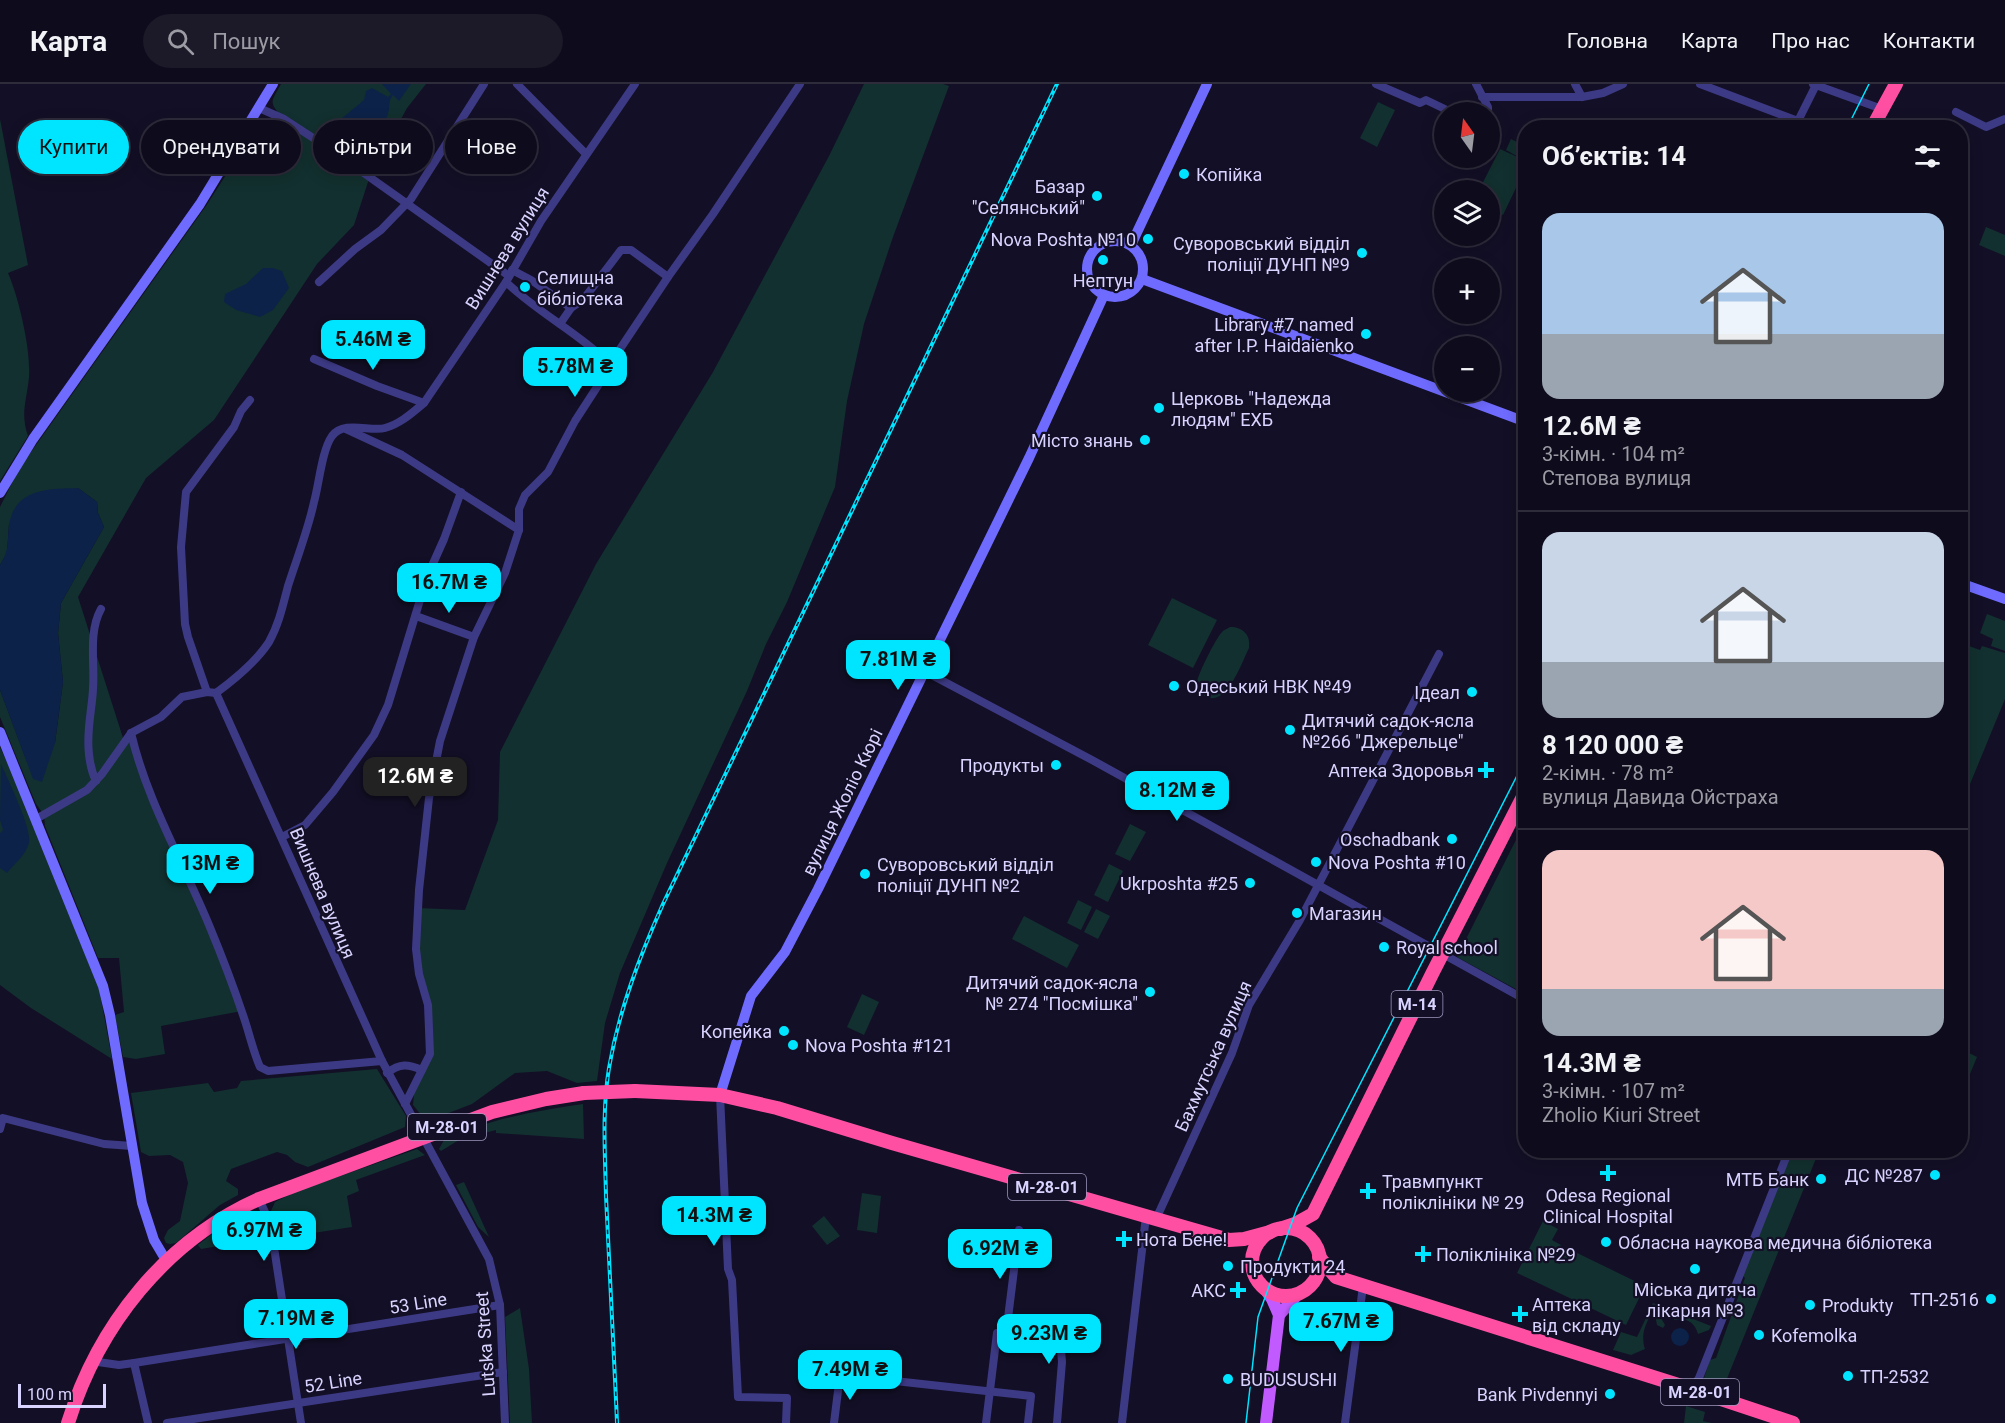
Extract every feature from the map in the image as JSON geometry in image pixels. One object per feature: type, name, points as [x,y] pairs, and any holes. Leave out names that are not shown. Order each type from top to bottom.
[{"type":"highway","points":[[1876,120],[1896,84]]},
{"type":"highway","name":"М-14","points":[[1313,1214],[1518,807]]},
{"type":"highway","name":"М-28-01","points":[[68,1423],[91,1361],[126,1307],[167,1262],[215,1222],[259,1199],[423,1136],[492,1112],[546,1099],[635,1091],[720,1095],[777,1108],[1229,1240],[1244,1239],[1275,1230]]},
{"type":"highway","points":[[1252,1270],[1254,1248],[1261,1239],[1275,1230],[1295,1224],[1313,1214],[1319,1268],[1316,1278],[1304,1290]]},
{"type":"highway","points":[[1229,1240],[1245,1258],[1255,1278],[1265,1289],[1279,1295],[1289,1296],[1336,1277],[1302,1232],[1290,1228],[1275,1230]]},
{"type":"highway","name":"М-28-01","points":[[1336,1277],[1793,1423]]},
{"type":"main road","points":[[1265,1289],[1279,1315],[1266,1423]]},
{"type":"main road","points":[[1279,1315],[1304,1290]]},
{"type":"street","points":[[0,493],[33,439],[200,204],[273,84]]},
{"type":"street","points":[[319,282],[355,249],[381,230],[411,199],[484,84]]},
{"type":"street","points":[[517,84],[586,154]]},
{"type":"street","name":"Вишнева вулиця","points":[[344,429],[382,429],[409,416],[424,404],[509,276],[541,221],[635,84]]},
{"type":"street","points":[[405,1104],[430,1054],[428,1005],[419,974],[416,949],[419,890],[429,798],[440,741],[474,637],[505,573],[519,530],[519,509],[525,495],[548,472],[575,421],[610,364],[800,84]]},
{"type":"street","points":[[1131,245],[1207,84]]},
{"type":"street","points":[[1376,84],[1420,103],[1426,100],[1434,104]]},
{"type":"street","points":[[1476,84],[1485,102]]},
{"type":"street","points":[[1575,84],[1582,97]]},
{"type":"street","points":[[1482,97],[1582,97],[1603,93],[1623,84]]},
{"type":"street","points":[[1700,84],[1795,120]]},
{"type":"street","points":[[1798,120],[1814,85],[1882,110]]},
{"type":"street","points":[[259,108],[284,119],[509,276],[531,280],[571,308]]},
{"type":"street","points":[[1956,112],[1986,127],[2005,119]]},
{"type":"street","points":[[1122,242],[1131,245],[1142,260],[1144,269],[1142,279],[1131,293],[1113,297],[1104,295],[1090,282],[1087,274],[1088,260],[1104,243],[1122,242]]},
{"type":"street","points":[[560,324],[571,308],[583,300],[618,252],[624,249],[632,250],[668,277]]},
{"type":"street","points":[[509,276],[518,294],[597,351],[610,364]]},
{"type":"street","points":[[1142,279],[1518,419]]},
{"type":"street","name":"вулиця Жоліо Кюрі","points":[[720,1095],[751,996],[785,952],[819,889],[1029,458],[1104,295]]},
{"type":"street","points":[[314,359],[424,404]]},
{"type":"street","points":[[207,692],[185,624],[181,547],[186,492],[234,427],[241,411],[250,400]]},
{"type":"street","points":[[36,819],[75,798],[96,782],[131,733],[160,717],[182,697],[207,692],[216,693],[255,659],[269,641],[281,616],[312,514],[327,448],[333,435],[344,429],[402,455],[519,530]]},
{"type":"street","points":[[282,837],[305,825],[333,792],[374,735],[388,705],[427,577],[461,492]]},
{"type":"street","points":[[1968,586],[2005,599]]},
{"type":"street","points":[[96,782],[88,753],[88,730],[93,689],[95,625],[100,609]]},
{"type":"street","points":[[416,616],[474,637]]},
{"type":"street","name":"Бахмутська вулиця","points":[[1122,1423],[1151,1217],[1232,1053],[1249,1005],[1300,920],[1439,654]]},
{"type":"street","points":[[924,671],[1083,755],[1518,996]]},
{"type":"street","name":"Вишнева вулиця","points":[[216,693],[387,1073],[405,1104]]},
{"type":"street","points":[[0,732],[105,992],[148,1224],[167,1262]]},
{"type":"street","points":[[131,733],[144,779],[209,925],[242,1011],[260,1067],[268,1071],[382,1061]]},
{"type":"street","points":[[387,1073],[396,1066],[404,1064],[422,1070]]},
{"type":"street","points":[[720,1095],[728,1269],[732,1281],[738,1397],[787,1398],[786,1423]]},
{"type":"street","name":"Lutska Street","points":[[405,1104],[489,1258],[500,1305],[505,1423]]},
{"type":"street","points":[[0,1128],[3,1118],[104,1144],[132,1146]]},
{"type":"street","points":[[1691,1389],[1699,1378],[1786,1158]]},
{"type":"street","points":[[259,1199],[269,1221],[273,1241],[301,1423]]},
{"type":"street","points":[[1006,1334],[1020,1230]]},
{"type":"street","points":[[1346,1423],[1363,1286]]},
{"type":"street","name":"53 Line","points":[[91,1361],[119,1365],[134,1363],[500,1305]]},
{"type":"street","points":[[986,1423],[997,1333],[1050,1342],[1061,1350],[1057,1423]]},
{"type":"street","points":[[134,1363],[148,1423]]},
{"type":"street","name":"52 Line","points":[[167,1423],[503,1372]]},
{"type":"street","points":[[834,1423],[840,1375],[1031,1396],[1028,1423]]},
{"type":"green space","points":[[281,84],[426,84],[400,120],[313,120],[313,174],[371,174],[354,225],[317,264],[214,420],[146,478],[78,597],[124,741],[133,742],[242,1011],[161,1026],[165,1054],[136,1059],[123,1057],[115,1015],[124,1012],[119,958],[98,958],[45,826],[44,815],[36,804],[0,717],[0,690],[27,762],[55,743],[63,682],[58,633],[61,603],[104,527],[98,513],[97,502],[78,488],[9,524],[7,553],[0,565],[0,507],[19,469],[227,174],[301,174],[301,120],[263,120],[283,119],[273,105]]},
{"type":"green space","points":[[864,84],[943,84],[949,86],[893,237],[864,324],[847,401],[835,487],[787,602],[667,863],[620,973],[605,1023],[597,1081],[577,1083],[547,1071],[515,1073],[472,1104],[433,1119],[422,1116],[413,1105],[415,1083],[429,1060],[428,1005],[419,974],[418,908],[465,910],[498,820],[500,752],[596,564],[713,372],[829,156]]},
{"type":"green space","points":[[1378,102],[1395,110],[1377,147],[1360,138]]},
{"type":"green space","points":[[0,119],[28,265],[8,273],[23,324],[29,377],[24,413],[28,436],[0,481]]},
{"type":"green space","points":[[1511,139],[1518,142],[1518,157],[1506,150]]},
{"type":"green space","points":[[1500,149],[1518,157],[1518,184],[1503,215],[1500,214],[1500,180],[1484,180],[1490,168],[1500,168]]},
{"type":"green space","points":[[1986,227],[2005,235],[2005,256],[1979,245]]},
{"type":"green space","points":[[1172,598],[1217,620],[1193,668],[1148,645]]},
{"type":"green space","points":[[1987,614],[2005,621],[2005,651],[1991,646],[1993,639],[1980,633]]},
{"type":"green space","points":[[1230,627],[1239,628],[1245,633],[1249,639],[1249,648],[1227,689],[1214,698],[1207,697],[1199,689],[1198,678],[1219,636]]},
{"type":"green space","points":[[1969,646],[1980,650],[1982,646],[2005,653],[2005,699],[1968,789]]},
{"type":"green space","points":[[0,747],[18,786],[99,988],[112,1059],[31,1008],[0,985]]},
{"type":"green space","points":[[1130,824],[1146,832],[1130,861],[1115,854]]},
{"type":"green space","points":[[1518,836],[1518,990],[1457,957]]},
{"type":"green space","points":[[1109,864],[1123,871],[1108,902],[1094,895]]},
{"type":"green space","points":[[1078,900],[1092,907],[1081,930],[1067,923]]},
{"type":"green space","points":[[1096,909],[1110,916],[1098,939],[1084,932]]},
{"type":"green space","points":[[1024,916],[1079,945],[1067,968],[1012,939]]},
{"type":"green space","points":[[862,994],[879,1002],[864,1035],[847,1027]]},
{"type":"green space","points":[[1968,1052],[1977,1057],[1968,1079]]},
{"type":"green space","points":[[377,1069],[406,1116],[405,1127],[308,1167],[277,1152],[231,1169],[226,1181],[238,1189],[238,1195],[220,1205],[176,1243],[166,1243],[164,1238],[168,1230],[180,1221],[188,1183],[183,1162],[170,1155],[149,1156],[141,1152],[131,1093],[208,1083],[214,1092],[237,1088],[241,1081]]},
{"type":"green space","points":[[583,1104],[584,1139],[496,1133],[496,1130],[459,1140],[441,1151],[439,1149],[444,1140],[477,1126],[530,1113]]},
{"type":"green space","points":[[417,1149],[425,1155],[356,1180],[359,1191],[347,1196],[352,1227],[281,1238],[275,1234],[271,1211],[275,1202],[295,1192]]},
{"type":"green space","points":[[1789,1158],[1816,1158],[1722,1391],[1706,1385],[1704,1378],[1710,1360],[1716,1358],[1745,1278],[1741,1274]]},
{"type":"green space","points":[[464,1182],[489,1237],[478,1227],[456,1185]]},
{"type":"green space","points":[[862,1193],[881,1196],[877,1233],[857,1230]]},
{"type":"green space","points":[[254,1212],[262,1214],[264,1223],[252,1227],[256,1240],[201,1249],[198,1245],[232,1220]]},
{"type":"green space","points":[[824,1216],[840,1236],[827,1245],[812,1226]]},
{"type":"green space","points":[[1543,1221],[1558,1229],[1552,1240],[1561,1245],[1554,1261],[1560,1264],[1567,1248],[1645,1286],[1626,1325],[1517,1273]]},
{"type":"green space","points":[[1653,1303],[1711,1326],[1709,1330],[1698,1334],[1695,1326],[1689,1321],[1674,1320],[1673,1316],[1668,1313],[1663,1314],[1661,1318],[1665,1325],[1663,1328],[1657,1325],[1656,1320],[1660,1312],[1654,1309],[1644,1332],[1645,1349],[1631,1355],[1613,1350],[1621,1332],[1637,1337]]},
{"type":"green space","points":[[520,1308],[529,1369],[532,1423],[510,1423],[505,1317]]},
{"type":"green space","points":[[1686,1406],[1705,1412],[1703,1421],[1712,1423],[1684,1423]]},
{"type":"water","points":[[382,84],[411,84],[399,101],[393,95],[391,97],[385,120],[340,120],[364,100],[366,91],[372,88],[388,97],[391,94]]},
{"type":"water","points":[[263,268],[282,271],[289,288],[273,310],[260,317],[236,310],[224,302],[225,294],[246,284]]},
{"type":"water","points":[[78,488],[97,502],[98,513],[104,527],[61,603],[58,633],[63,682],[55,743],[42,782],[33,779],[0,690],[0,565],[7,550],[12,513],[18,504],[26,497],[45,490]]},
{"type":"water","points":[[1,764],[19,804],[29,836],[29,843],[25,851],[7,873],[0,868],[0,833],[3,830],[0,820]]},
{"type":"water","points":[[1680,1328],[1686,1331],[1689,1337],[1686,1343],[1680,1346],[1674,1343],[1671,1337],[1674,1331]]},
{"type":"tram line","points":[[1851,120],[1869,84]]},
{"type":"tram line","points":[[1246,1423],[1258,1317],[1297,1208],[1518,774]]},
{"type":"railway","points":[[617,1423],[606,1196],[605,1116],[613,1047],[631,984],[663,904],[1057,84]]},
{"type":"place","name":"Копійка","points":[[1184,174]]},
{"type":"place","name":"Базар \"Селянський\"","points":[[1097,196]]},
{"type":"place","name":"Nova Poshta №10","points":[[1148,239]]},
{"type":"place","name":"Суворовський відділ поліції ДУНП №9","points":[[1362,253]]},
{"type":"place","name":"Нептун","points":[[1103,260]]},
{"type":"place","name":"Селищна бібліотека","points":[[525,287]]},
{"type":"place","name":"Library #7 named after I.P. Haidaienko","points":[[1366,334]]},
{"type":"place","name":"Церковь \"Надежда людям\" ЕХБ","points":[[1159,408]]},
{"type":"place","name":"Місто знань","points":[[1145,440]]},
{"type":"place","name":"Одеський НВК №49","points":[[1174,686]]},
{"type":"place","name":"Ідеал","points":[[1472,692]]},
{"type":"place","name":"Дитячий садок-ясла №266 \"Джерельце\"","points":[[1290,730]]},
{"type":"place","name":"Продукты","points":[[1056,765]]},
{"type":"place","name":"Аптека Здоровья","points":[[1486,770]]},
{"type":"place","name":"Oschadbank","points":[[1452,839]]},
{"type":"place","name":"Nova Poshta #10","points":[[1316,862]]},
{"type":"place","name":"Суворовський відділ поліції ДУНП №2","points":[[865,874]]},
{"type":"place","name":"Ukrposhta #25","points":[[1250,883]]},
{"type":"place","name":"Магазин","points":[[1297,913]]},
{"type":"place","name":"Royal school","points":[[1384,947]]},
{"type":"place","name":"Дитячий садок-ясла № 274 \"Посмішка\"","points":[[1150,992]]},
{"type":"place","name":"Копейка","points":[[784,1031]]},
{"type":"place","name":"Nova Poshta #121","points":[[793,1045]]},
{"type":"place","name":"Odesa Regional Clinical Hospital","points":[[1608,1173]]},
{"type":"place","name":"ДС №287","points":[[1935,1175]]},
{"type":"place","name":"МТБ Банк","points":[[1821,1179]]},
{"type":"place","name":"Травмпункт поліклініки № 29","points":[[1368,1191]]},
{"type":"place","name":"Нота Бене!","points":[[1124,1239]]},
{"type":"place","name":"Обласна наукова медична бібліотека","points":[[1606,1242]]},
{"type":"place","name":"Поліклініка №29","points":[[1423,1254]]},
{"type":"place","name":"Продукти 24","points":[[1228,1266]]},
{"type":"place","name":"Міська дитяча лікарня №3","points":[[1695,1269]]},
{"type":"place","name":"АКС","points":[[1238,1290]]},
{"type":"place","name":"ТП-2516","points":[[1991,1299]]},
{"type":"place","name":"Produkty","points":[[1810,1305]]},
{"type":"place","name":"Аптека від складу","points":[[1520,1314]]},
{"type":"place","name":"Kofemolka","points":[[1759,1335]]},
{"type":"place","name":"ТП-2532","points":[[1848,1376]]},
{"type":"place","name":"BUDUSUSHI","points":[[1228,1379]]},
{"type":"place","name":"Bank Pivdennyi","points":[[1610,1394]]}]
